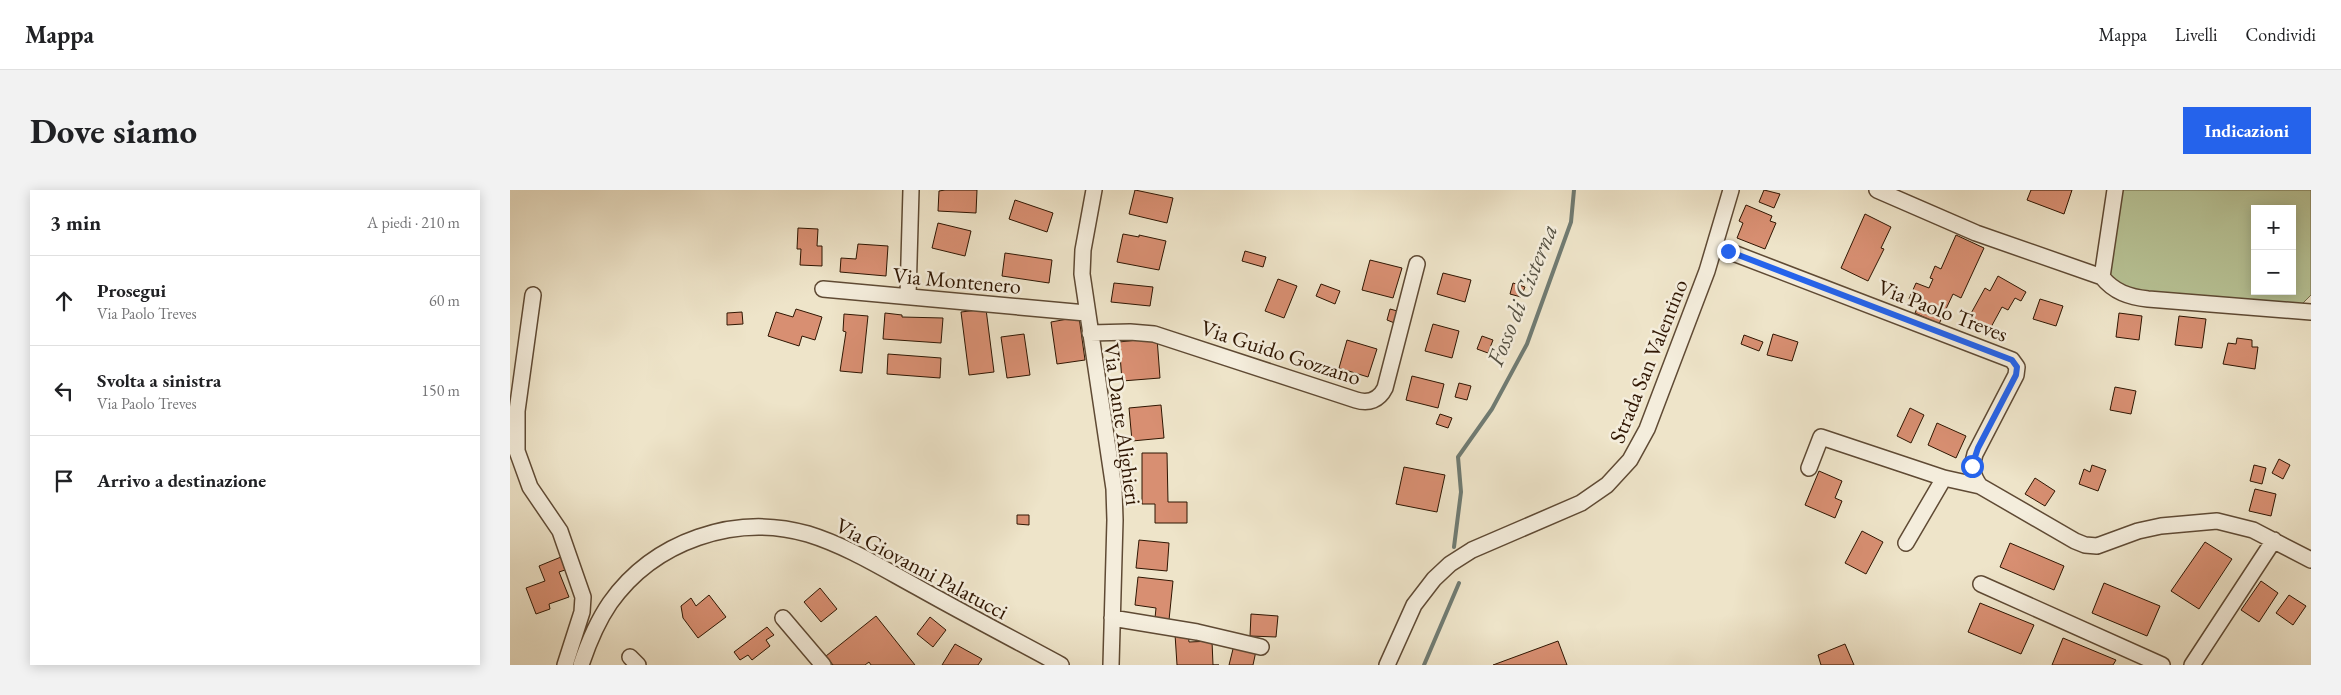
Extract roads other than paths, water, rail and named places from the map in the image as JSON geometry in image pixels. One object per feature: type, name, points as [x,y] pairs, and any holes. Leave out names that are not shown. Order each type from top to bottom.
[{"type":"street","points":[[908,296],[911,190]]},
{"type":"street","name":"Via Dante Alighieri","points":[[1094,190],[1082,258],[1082,283],[1114,496],[1111,665]]},
{"type":"street","name":"Strada San Valentino","points":[[1387,665],[1414,605],[1440,573],[1461,556],[1484,544],[1551,518],[1581,503],[1607,485],[1630,460],[1647,429],[1707,271],[1731,190]]},
{"type":"street","points":[[1877,190],[1976,233],[2102,276],[2119,292],[2142,298],[2311,312]]},
{"type":"street","points":[[2102,276],[2115,190]]},
{"type":"street","name":"Via Paolo Treves","points":[[1728,251],[2012,360],[2017,367],[2016,375],[1973,460],[1973,476],[1980,486]]},
{"type":"street","name":"Via Guido Gozzano","points":[[1090,334],[1130,332],[1154,334],[1356,400],[1369,401],[1381,395],[1384,388],[1418,264]]},
{"type":"street","name":"Via Montenero","points":[[823,289],[1086,313]]},
{"type":"street","points":[[532,295],[517,411],[517,451],[530,487],[560,532],[583,597],[582,612],[564,665]]},
{"type":"street","points":[[1809,468],[1821,438],[1944,478],[1980,486],[2051,527],[2091,547],[2149,528],[2197,521],[2217,521],[2236,525],[2274,540],[2311,560]]},
{"type":"street","points":[[1906,543],[1944,478]]},
{"type":"street","name":"Via Giovanni Palatucci","points":[[581,665],[593,634],[607,607],[628,582],[643,568],[661,555],[692,539],[719,531],[754,527],[794,531],[845,548],[1061,665]]},
{"type":"street","points":[[2192,665],[2274,540]]},
{"type":"street","points":[[1981,584],[2162,665]]},
{"type":"street","points":[[784,618],[823,665]]},
{"type":"street","points":[[1112,618],[1197,632],[1261,647]]},
{"type":"street","points":[[1097,665],[1106,665]]},
{"type":"waterway","name":"Fosso di Cisterna","points":[[1454,547],[1461,492],[1458,457],[1492,409],[1527,344],[1571,222],[1574,190]]},
{"type":"waterway","name":"Fosso di Cisterna","points":[[1424,665],[1459,583]]}]
